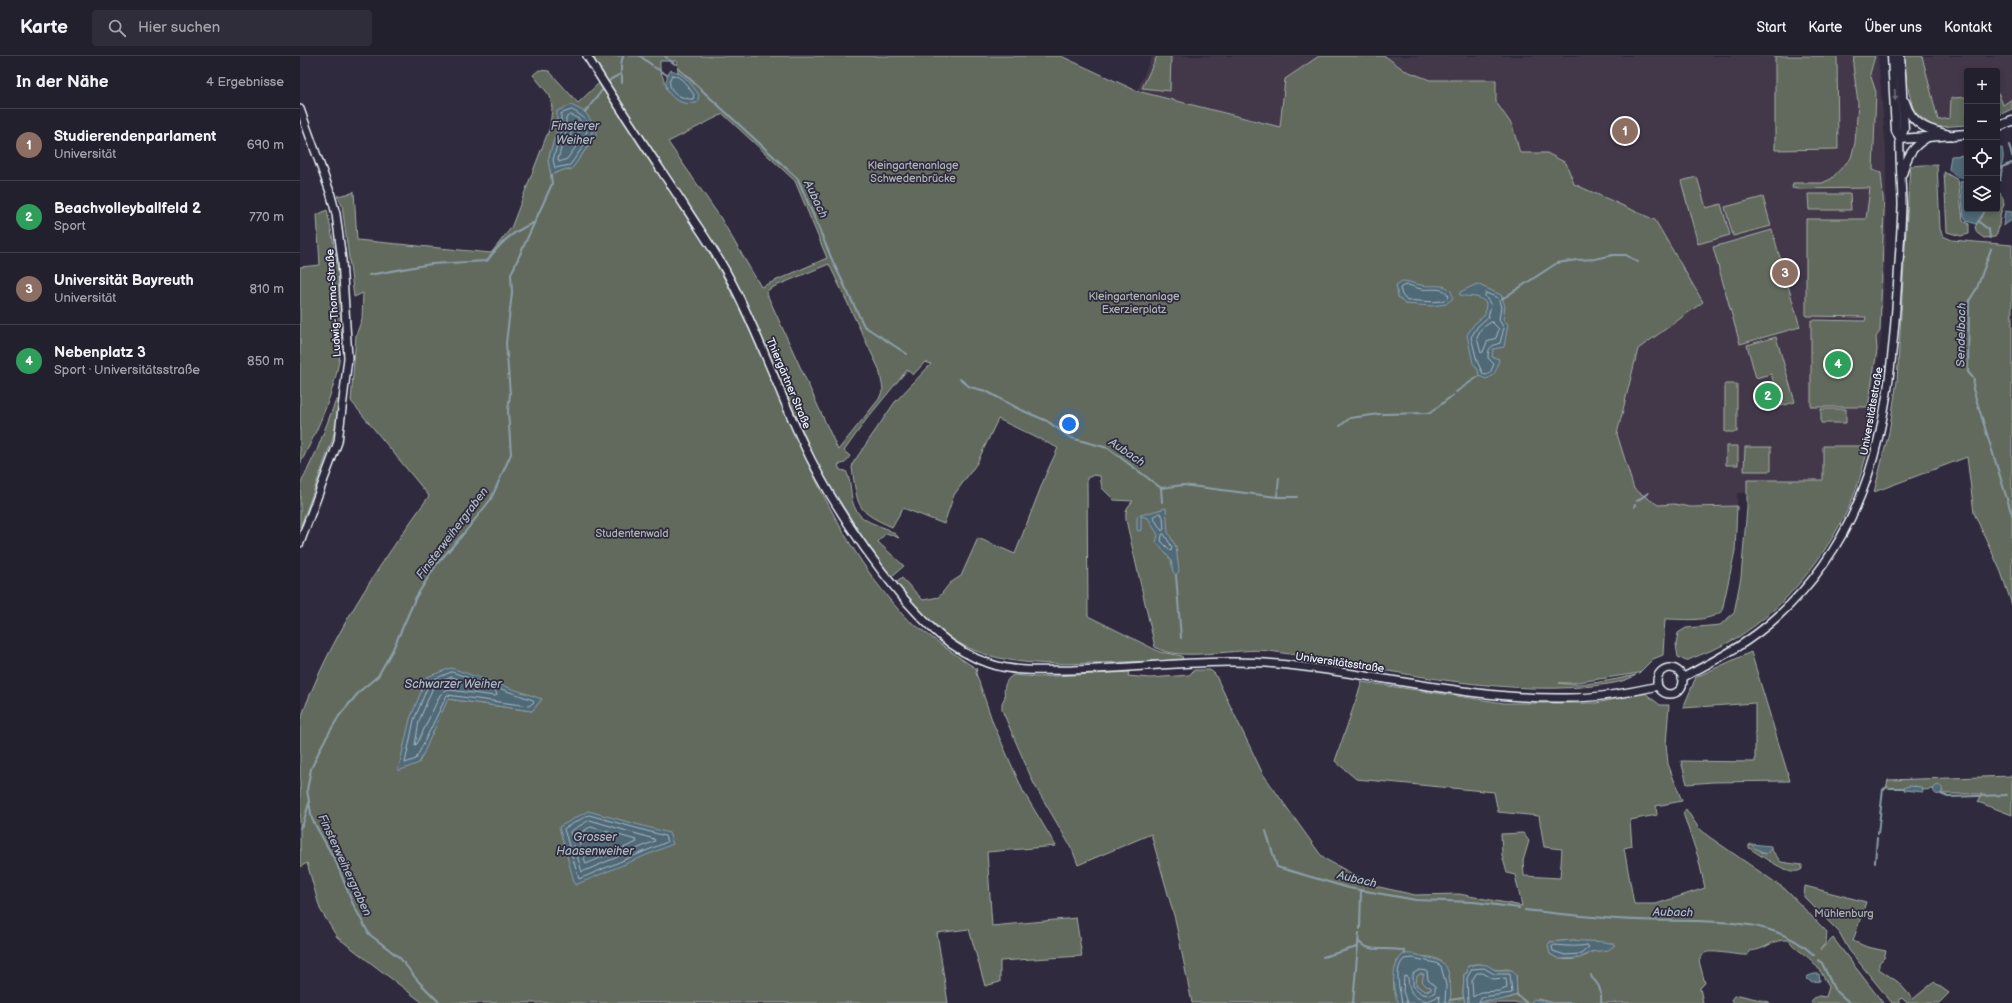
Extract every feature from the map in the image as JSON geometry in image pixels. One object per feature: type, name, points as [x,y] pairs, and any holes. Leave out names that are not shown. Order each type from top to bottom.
[{"type":"main road","name":"Thiergärtner Straße","points":[[587,56],[728,275],[757,334],[800,437],[816,471],[855,534],[905,599],[927,624],[945,641],[986,663],[1017,669]]},
{"type":"main road","name":"Universitätsstraße","points":[[1892,56],[1896,131],[1900,139]]},
{"type":"main road","name":"Universitätsstraße","points":[[1682,678],[1729,653],[1777,618],[1824,566],[1854,513],[1869,475],[1880,433],[1889,381],[1900,249],[1900,139],[1904,129],[1900,56]]},
{"type":"main road","points":[[1902,94],[1909,114],[1915,121],[1930,130],[1954,136]]},
{"type":"main road","name":"Ludwig-Thoma-Straße","points":[[300,109],[330,192],[336,214],[342,260],[348,358],[338,442],[300,543]]},
{"type":"main road","points":[[2000,126],[2012,121]]},
{"type":"main road","points":[[1900,139],[1964,134]]},
{"type":"main road","points":[[1901,181],[1910,152],[1916,145],[1927,138]]},
{"type":"main road","name":"Universitätsstraße","points":[[1017,669],[1094,669],[1226,661],[1326,669],[1442,688],[1539,698],[1588,697],[1658,686]]},
{"type":"main road","points":[[1665,669],[1676,670],[1682,678],[1682,686],[1674,694],[1663,692],[1658,686],[1659,674],[1665,669]]},
{"type":"shaded area","points":[[1152,56],[1319,56],[1285,79],[1280,127],[1137,91]]},
{"type":"shaded area","points":[[1385,56],[1878,56],[1886,149],[1886,244],[1881,340],[1862,456],[1853,492],[1737,493],[1737,506],[1690,507],[1674,504],[1658,505],[1634,489],[1617,434],[1638,349],[1703,302],[1655,220],[1574,184],[1566,163],[1547,153],[1520,153],[1512,125],[1496,102],[1496,80],[1430,80],[1404,70]]},
{"type":"shaded area","points":[[1922,56],[2012,56],[2012,99],[2003,105],[2000,97],[2000,68],[1964,68],[1964,97],[1951,98],[1950,118],[1938,120]]},
{"type":"green space","points":[[590,56],[1061,56],[1137,91],[1280,127],[1285,79],[1319,56],[1385,56],[1404,70],[1430,80],[1496,80],[1496,102],[1512,125],[1520,153],[1547,153],[1566,163],[1574,184],[1655,220],[1703,302],[1638,349],[1617,434],[1634,489],[1658,505],[1674,504],[1690,507],[1737,506],[1735,551],[1722,611],[1716,615],[1702,619],[1665,619],[1663,655],[1653,659],[1639,673],[1572,683],[1559,683],[1587,684],[1636,675],[1610,684],[1593,686],[1553,688],[1512,687],[1471,683],[1430,678],[1308,657],[1257,650],[1210,654],[1179,654],[1166,652],[1155,647],[1126,520],[1127,509],[1133,501],[1114,500],[1102,488],[1100,476],[1094,475],[1087,478],[1088,616],[1160,652],[1182,656],[1183,660],[1054,664],[1014,661],[975,651],[957,642],[933,625],[896,583],[902,578],[923,600],[939,597],[950,583],[961,576],[978,538],[1015,554],[1046,474],[1058,448],[998,419],[977,463],[954,495],[944,524],[903,508],[892,527],[880,521],[871,516],[860,506],[852,468],[853,463],[895,402],[931,364],[925,362],[913,375],[907,370],[866,420],[844,451],[850,456],[845,463],[838,465],[840,470],[846,471],[850,483],[852,501],[857,512],[866,520],[891,531],[899,538],[886,533],[878,542],[904,566],[891,577],[862,536],[820,470],[746,302],[716,247]],"holes":[[[660,61],[677,61],[678,72],[691,84],[667,89],[661,73]],[[723,114],[795,181],[827,258],[761,287],[720,217],[668,142]],[[829,264],[879,369],[883,389],[879,399],[838,450],[766,292],[771,288]]]},
{"type":"green space","points":[[1157,56],[1171,56],[1170,91],[1142,88]]},
{"type":"green space","points":[[1775,56],[1837,56],[1838,149],[1775,150]]},
{"type":"green space","points":[[1854,56],[1875,56],[1870,74],[1876,92],[1873,170],[1881,173],[1884,209],[1880,331],[1876,337],[1877,350],[1868,407],[1811,407],[1811,320],[1865,321],[1866,317],[1806,316],[1806,219],[1866,219],[1870,188],[1792,188],[1793,183],[1822,183],[1831,179],[1851,158],[1855,143],[1858,103],[1853,65]]},
{"type":"green space","points":[[1903,56],[1922,56],[1938,120],[1950,118],[1951,98],[1964,97],[1964,125],[1938,127],[1930,124],[1914,112],[1909,93]]},
{"type":"green space","name":"Studentenwald","points":[[539,70],[549,71],[578,103],[600,82],[673,192],[723,277],[757,346],[829,506],[850,544],[875,580],[905,617],[977,669],[976,673],[993,723],[1023,791],[1056,846],[987,852],[992,926],[1076,918],[1082,956],[1000,961],[1000,982],[985,986],[969,929],[937,933],[948,1003],[423,1003],[337,937],[320,909],[307,863],[300,867],[300,721],[325,661],[356,604],[391,549],[429,496],[351,401],[356,335],[362,319],[363,293],[354,297],[342,205],[337,196],[352,193],[354,191],[357,240],[491,253],[511,228],[550,127],[552,108],[550,96],[533,75]],"holes":[[[558,128],[596,136],[571,169],[566,169],[551,174],[548,160]],[[448,699],[542,699],[532,711]]]},
{"type":"green space","points":[[2000,97],[2003,105],[2012,99],[2012,109],[2000,115]]},
{"type":"green space","points":[[1937,164],[1940,229],[1943,236],[1952,240],[2012,245],[2012,605],[2001,572],[1974,513],[1967,457],[1874,492],[1889,432],[1897,381],[1910,166]]},
{"type":"green space","points":[[1944,172],[1958,180],[1963,220],[1969,224],[1969,234],[1961,236],[1947,232]]},
{"type":"green space","points":[[1697,177],[1706,208],[1721,204],[1730,235],[1698,244],[1681,181]]},
{"type":"green space","points":[[1808,194],[1850,194],[1851,210],[1809,210]]},
{"type":"green space","points":[[2000,194],[2003,198],[2004,205],[1995,237],[1984,238],[1977,233],[1975,227],[1984,212],[2000,212]]},
{"type":"green space","points":[[1763,197],[1771,226],[1733,236],[1725,207]]},
{"type":"green space","points":[[327,210],[341,294],[341,346],[336,376],[326,406],[314,437],[300,464],[300,267],[320,265],[317,215]]},
{"type":"green space","points":[[1772,230],[1800,327],[1740,344],[1713,247]]},
{"type":"green space","points":[[1776,337],[1795,402],[1781,406],[1771,374],[1756,378],[1747,345]]},
{"type":"green space","points":[[1772,383],[1778,406],[1765,409],[1759,386]]},
{"type":"green space","points":[[1725,384],[1737,384],[1737,432],[1725,432]]},
{"type":"green space","points":[[336,400],[342,402],[332,441],[300,528],[300,485],[317,450]]},
{"type":"green space","points":[[1821,409],[1846,409],[1846,423],[1821,423]]},
{"type":"green space","points":[[1726,446],[1738,446],[1738,465],[1726,465]]},
{"type":"green space","points":[[1823,446],[1865,446],[1868,449],[1860,478],[1849,507],[1839,526],[1816,562],[1788,596],[1756,625],[1732,641],[1686,661],[1678,657],[1676,645],[1678,633],[1686,628],[1720,625],[1734,613],[1741,577],[1747,508],[1747,480],[1823,480]]},
{"type":"green space","points":[[1745,447],[1771,447],[1771,471],[1744,471]]},
{"type":"green space","points":[[1751,652],[1790,781],[1713,782],[1687,784],[1681,761],[1755,762],[1755,703],[1683,708],[1696,677]]},
{"type":"green space","points":[[1194,670],[1210,670],[1215,674],[1263,774],[1320,854],[1327,860],[1375,886],[1415,895],[1459,894],[1522,906],[1515,875],[1507,873],[1502,855],[1501,834],[1523,833],[1529,841],[1523,861],[1524,876],[1560,878],[1562,849],[1544,847],[1539,816],[1498,812],[1494,792],[1356,779],[1335,761],[1362,682],[1504,703],[1596,703],[1645,693],[1660,705],[1669,705],[1666,744],[1668,764],[1682,801],[1656,806],[1657,815],[1630,820],[1632,846],[1624,848],[1634,904],[1656,904],[1705,888],[1698,857],[1683,813],[1686,809],[1698,827],[1708,836],[1785,889],[1827,932],[1826,942],[1820,950],[1833,938],[1883,1003],[1811,1003],[1813,998],[1819,996],[1826,997],[1829,987],[1814,963],[1789,940],[1783,940],[1777,941],[1761,949],[1749,951],[1748,955],[1713,952],[1704,954],[1699,961],[1705,983],[1700,988],[1703,1003],[1555,1003],[1538,999],[1530,1003],[1479,1003],[1517,995],[1516,975],[1508,969],[1496,970],[1482,964],[1477,964],[1468,966],[1467,973],[1464,974],[1463,994],[1465,1003],[1448,1003],[1450,998],[1450,982],[1448,971],[1438,960],[1431,957],[1423,957],[1397,961],[1394,990],[1399,1003],[1192,1003],[1175,919],[1151,834],[1078,865],[1072,849],[1034,784],[1002,710],[1002,703],[1005,697],[1005,684],[1013,675],[1037,677],[1129,672],[1128,676],[1150,678],[1189,675]],"holes":[[[1577,941],[1603,943],[1592,952],[1578,958],[1564,959],[1557,958],[1550,954],[1550,942]]]},
{"type":"green space","points":[[2012,776],[2012,815],[1978,802],[1982,794],[1941,794],[1943,791],[1933,789],[1924,790],[1916,786],[1886,788],[1888,780]]},
{"type":"green space","points":[[1751,844],[1762,853],[1766,854],[1771,849],[1781,862],[1802,865],[1802,869],[1791,871],[1783,868],[1749,848],[1749,845]]},
{"type":"green space","name":"Mühlenburg","points":[[1805,886],[1866,902],[1853,941],[1867,947],[1886,951],[1884,958],[1879,963],[1879,969],[1898,982],[1913,999],[1934,982],[1949,993],[1939,1003],[1907,1003],[1902,998],[1898,1000],[1900,1003],[1892,1003],[1849,950],[1839,932],[1804,897]]},
{"type":"green space","points":[[1424,974],[1424,979],[1431,987],[1431,990],[1424,991],[1416,985],[1416,976]]},
{"type":"green space","points":[[1739,995],[1770,1003],[1733,1003],[1731,1000],[1734,996]]},
{"type":"water","points":[[671,70],[676,71],[683,76],[693,87],[699,95],[697,103],[684,103],[673,98],[667,90],[666,85],[666,80]]},
{"type":"water","name":"Finsterer Weiher","points":[[571,105],[585,112],[597,129],[596,135],[571,170],[566,169],[551,175],[548,160],[557,130],[557,111]]},
{"type":"water","points":[[2000,148],[2002,148],[2003,160],[2000,167]]},
{"type":"water","points":[[1964,155],[1964,178],[1955,175],[1949,169],[1951,156]]},
{"type":"water","points":[[1964,181],[1964,212],[1984,212],[1976,224],[1967,221],[1964,216],[1960,182]]},
{"type":"water","points":[[2005,211],[2012,212],[2012,220],[2003,226]]},
{"type":"water","points":[[1402,281],[1425,286],[1445,287],[1452,292],[1453,298],[1446,304],[1432,306],[1405,304],[1398,297],[1396,285]]},
{"type":"water","points":[[1477,284],[1501,295],[1505,306],[1503,319],[1508,324],[1504,347],[1493,349],[1492,357],[1499,359],[1497,368],[1492,376],[1486,379],[1479,376],[1478,370],[1473,363],[1467,335],[1474,324],[1485,315],[1486,303],[1477,297],[1460,295],[1460,292]]},
{"type":"water","points":[[1166,508],[1168,532],[1176,547],[1179,571],[1176,575],[1173,572],[1171,560],[1156,542],[1158,535],[1148,518],[1141,516],[1141,530],[1137,530],[1137,516]]},
{"type":"water","name":"Schwarzer Weiher","points":[[451,668],[542,699],[532,711],[448,699],[419,763],[398,771],[410,719],[427,677]]},
{"type":"water","points":[[1938,785],[1943,790],[1938,795],[1933,790]]},
{"type":"water","points":[[1905,787],[1922,787],[1923,792],[1904,790]]},
{"type":"water","name":"Grosser Haasenweiher","points":[[588,811],[669,833],[673,844],[575,885],[559,827]]},
{"type":"water","points":[[1751,844],[1771,846],[1771,849],[1766,854]]},
{"type":"water","points":[[1574,940],[1607,942],[1615,945],[1608,950],[1590,952],[1580,958],[1559,959],[1550,954],[1548,945],[1550,942]]},
{"type":"water","points":[[1404,954],[1410,954],[1443,963],[1447,969],[1451,992],[1451,997],[1448,1003],[1399,1003],[1396,998],[1394,977],[1400,958]],"holes":[[[1424,974],[1422,981],[1426,986],[1431,987],[1431,990],[1424,991],[1416,985],[1417,976]]]},
{"type":"water","points":[[1479,964],[1487,965],[1495,970],[1512,970],[1516,975],[1517,995],[1501,1000],[1465,1003],[1463,994],[1464,974],[1467,973],[1468,966]]},
{"type":"water","points":[[1819,974],[1820,981],[1813,982],[1806,979],[1808,976]]},
{"type":"water","points":[[1534,999],[1555,1003],[1530,1003]]},
{"type":"waterway","name":"Finsterweihergraben","points":[[585,112],[611,79],[621,74],[623,56]]},
{"type":"waterway","points":[[640,56],[652,65]]},
{"type":"waterway","name":"Aubach","points":[[669,60],[675,64]]},
{"type":"waterway","points":[[654,67],[667,75]]},
{"type":"waterway","name":"Aubach","points":[[679,69],[798,179],[833,262],[864,326],[907,354]]},
{"type":"waterway","points":[[622,76],[622,83]]},
{"type":"waterway","points":[[2009,145],[2012,156]]},
{"type":"waterway","points":[[2000,180],[2002,167],[2012,163]]},
{"type":"waterway","name":"Finsterweihergraben","points":[[440,1003],[418,981],[400,958],[369,934],[352,902],[336,862],[312,819],[307,790],[311,769],[322,745],[339,716],[360,691],[378,676],[393,649],[416,597],[436,565],[491,499],[511,454],[508,411],[510,394],[506,343],[512,293],[511,274],[552,184],[551,175]]},
{"type":"waterway","name":"Sendelbach","points":[[1979,222],[1989,230],[1990,238]]},
{"type":"waterway","points":[[369,275],[431,264],[487,261],[497,248],[507,239],[518,230],[533,223]]},
{"type":"waterway","name":"Sendelbach","points":[[1991,249],[1977,288],[1969,301],[1968,372],[1974,379],[1973,389],[2012,515]]},
{"type":"waterway","points":[[1502,299],[1557,263],[1595,259],[1613,255],[1626,255],[1638,262]]},
{"type":"waterway","points":[[1456,392],[1479,376]]},
{"type":"waterway","name":"Aubach","points":[[960,379],[970,387],[986,391],[1019,409],[1047,421],[1071,438],[1108,448],[1161,488],[1162,502]]},
{"type":"waterway","points":[[1383,414],[1430,413],[1453,395]]},
{"type":"waterway","points":[[1340,426],[1350,418],[1380,414]]},
{"type":"waterway","points":[[1161,488],[1183,485],[1277,497],[1279,478]]},
{"type":"waterway","points":[[1637,501],[1648,493]]},
{"type":"waterway","points":[[1277,497],[1297,497]]},
{"type":"waterway","name":"Aubach","points":[[1176,575],[1181,638]]},
{"type":"waterway","points":[[1878,834],[1883,789],[1885,788]]},
{"type":"waterway","points":[[1890,788],[1904,788]]},
{"type":"waterway","points":[[1941,794],[1948,797],[2007,795]]},
{"type":"waterway","points":[[300,828],[303,824],[309,803]]},
{"type":"waterway","name":"Aubach","points":[[1266,831],[1277,867],[1349,888],[1416,900],[1474,902],[1519,908]]},
{"type":"waterway","points":[[1875,862],[1877,838]]},
{"type":"waterway","points":[[1360,929],[1361,890]]},
{"type":"waterway","name":"Aubach","points":[[1525,910],[1609,919],[1730,922],[1776,932],[1796,941],[1814,955]]},
{"type":"waterway","points":[[1353,1003],[1359,933]]},
{"type":"waterway","points":[[1358,941],[1362,945],[1373,949],[1398,950],[1404,951],[1405,954]]},
{"type":"waterway","points":[[1323,957],[1357,947]]},
{"type":"waterway","name":"Aubach","points":[[1818,960],[1822,963],[1834,989],[1850,1003]]},
{"type":"waterway","points":[[1591,975],[1600,989],[1601,1003]]},
{"type":"waterway","points":[[1517,995],[1527,1003]]},
{"type":"waterway","points":[[1450,1000],[1463,998]]},
{"type":"place","name":"Studierendenparlament","points":[[1625,131]]},
{"type":"place","name":"Universität Bayreuth","points":[[1785,273]]},
{"type":"place","name":"Nebenplatz 3","points":[[1838,364]]},
{"type":"place","name":"Beachvolleyballfeld 2","points":[[1768,396]]},
{"type":"park label","name":"Kleingartenanlage Schwedenbrücke","points":[[913,171]]},
{"type":"park label","name":"Kleingartenanlage Exerzierplatz","points":[[1134,302]]}]
